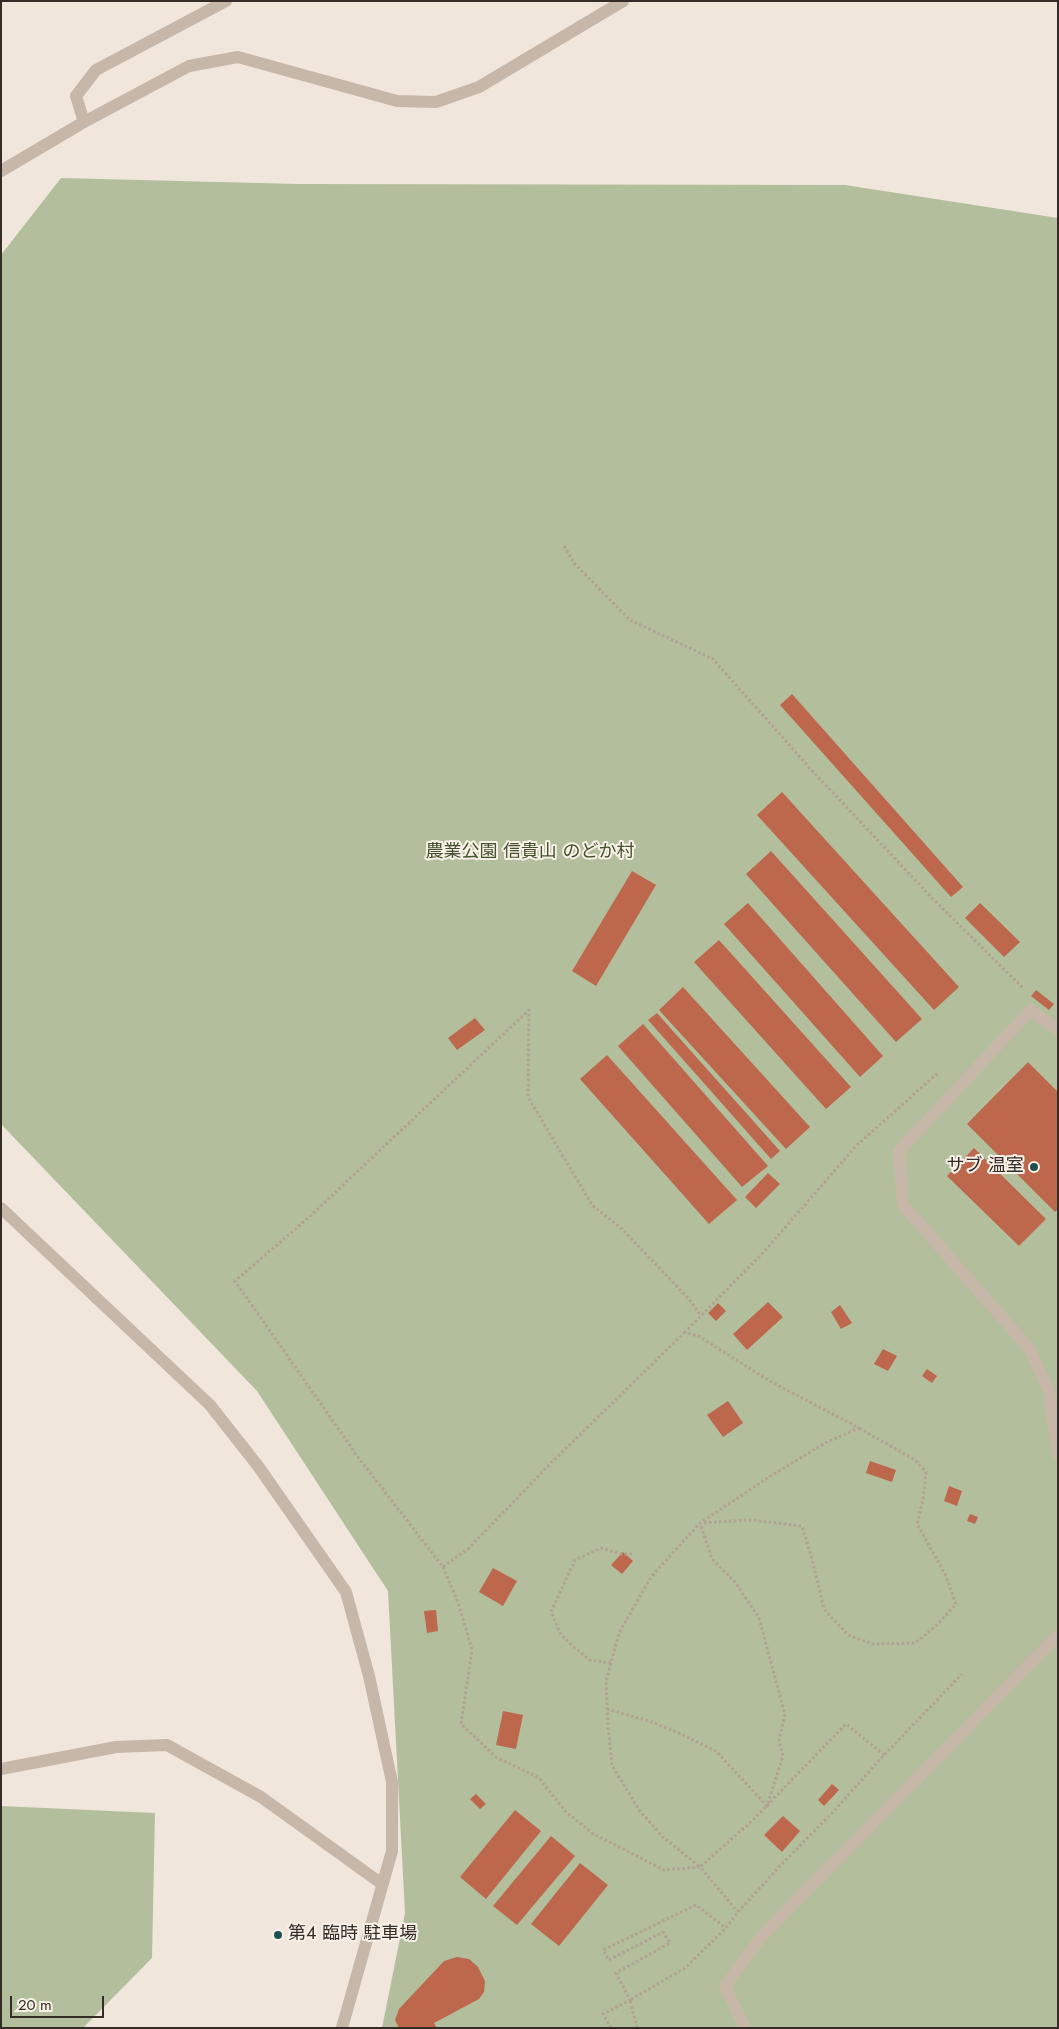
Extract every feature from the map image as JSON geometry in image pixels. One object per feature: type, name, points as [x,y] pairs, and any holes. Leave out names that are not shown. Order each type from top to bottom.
[{"type":"street","points":[[84,122],[76,96],[96,70],[226,1]]},
{"type":"street","points":[[1,171],[84,122],[190,66],[238,57],[397,102],[436,102],[479,87],[622,1]]},
{"type":"street","points":[[1058,1030],[1031,1010],[899,1151],[902,1205],[1029,1348],[1049,1392],[1058,1454]]},
{"type":"street","points":[[1,1208],[210,1405],[258,1466],[346,1592],[369,1676],[392,1782],[392,1851],[342,2028]]},
{"type":"street","points":[[745,2028],[726,1986],[762,1936],[1058,1635]]},
{"type":"street","points":[[1,1769],[116,1747],[167,1745],[261,1797],[382,1884]]},
{"type":"path","points":[[564,546],[574,563],[630,620],[713,659],[807,765],[926,892],[1026,991]]},
{"type":"path","points":[[701,1316],[690,1299],[622,1229],[592,1205],[528,1097],[529,1010],[307,1220],[235,1281],[358,1457],[443,1567],[459,1605],[472,1650],[461,1724],[496,1757],[539,1778],[566,1812],[592,1833],[664,1870],[700,1867],[767,1806],[846,1724],[884,1755]]},
{"type":"path","points":[[443,1567],[469,1548],[551,1463],[762,1254],[857,1145],[944,1068]]},
{"type":"path","points":[[685,1332],[700,1336],[768,1380],[915,1460],[926,1472],[923,1500],[917,1524],[945,1574],[956,1604],[936,1626],[915,1643],[873,1644],[848,1635],[824,1609],[802,1526],[749,1520],[700,1523]]},
{"type":"path","points":[[738,1912],[700,1867],[663,1837],[639,1810],[612,1765],[606,1681],[619,1633],[651,1577],[700,1523],[825,1443],[859,1428]]},
{"type":"path","points":[[700,1523],[712,1558],[735,1582],[759,1618],[785,1714],[779,1741],[783,1756],[767,1806]]},
{"type":"path","points":[[611,1663],[590,1660],[575,1648],[561,1635],[552,1612],[576,1560],[601,1548],[621,1554],[634,1554]]},
{"type":"path","points":[[611,2028],[603,2014],[685,1968],[726,1928],[738,1912],[962,1674]]},
{"type":"path","points":[[607,1709],[652,1722],[716,1751],[767,1806]]},
{"type":"path","points":[[637,2028],[630,2000],[616,1973],[670,1944],[663,1932],[609,1960],[603,1950],[696,1904],[726,1928]]},
{"type":"green space","name":"農業公園 信貴山 のどか村","points":[[61,178],[298,184],[845,185],[1058,218],[1058,2028],[382,2028],[405,1913],[388,1591],[257,1391],[1,1124],[1,255]]},
{"type":"green space","points":[[1,1806],[155,1813],[152,1958],[83,2028],[1,2028]]},
{"type":"building","points":[[792,694],[963,887],[951,897],[780,705]]},
{"type":"building","points":[[782,792],[959,987],[934,1010],[757,815]]},
{"type":"building","points":[[771,851],[922,1019],[896,1042],[746,874]]},
{"type":"building","points":[[632,871],[656,885],[596,986],[572,971]]},
{"type":"building","points":[[748,903],[883,1056],[860,1077],[724,924]]},
{"type":"building","points":[[980,903],[1020,942],[1004,957],[965,918]]},
{"type":"building","points":[[719,940],[851,1087],[826,1109],[694,962]]},
{"type":"building","points":[[683,987],[810,1127],[786,1149],[659,1010]]},
{"type":"building","points":[[1036,990],[1054,1004],[1049,1010],[1031,996]]},
{"type":"building","points":[[657,1013],[780,1151],[771,1159],[648,1020]]},
{"type":"building","points":[[475,1018],[485,1030],[457,1050],[448,1038]]},
{"type":"building","points":[[643,1024],[768,1166],[742,1187],[618,1046]]},
{"type":"building","points":[[607,1055],[737,1200],[709,1224],[580,1079]]},
{"type":"building","name":"サブ 温室","points":[[1028,1062],[1058,1092],[1058,1209],[1055,1212],[967,1124]]},
{"type":"building","points":[[974,1148],[1046,1219],[1019,1246],[947,1176]]},
{"type":"building","points":[[768,1173],[780,1184],[756,1208],[745,1197]]},
{"type":"building","points":[[768,1302],[783,1317],[747,1350],[733,1334]]},
{"type":"building","points":[[718,1303],[726,1311],[716,1321],[708,1313]]},
{"type":"building","points":[[840,1305],[852,1323],[841,1329],[831,1312]]},
{"type":"building","points":[[883,1349],[897,1356],[888,1371],[874,1364]]},
{"type":"building","points":[[927,1369],[937,1376],[932,1383],[922,1376]]},
{"type":"building","points":[[728,1401],[743,1423],[723,1437],[707,1415]]},
{"type":"building","points":[[870,1461],[896,1470],[892,1482],[866,1473]]},
{"type":"building","points":[[949,1486],[962,1491],[957,1506],[944,1501]]},
{"type":"building","points":[[970,1514],[978,1517],[975,1524],[967,1521]]},
{"type":"building","points":[[623,1552],[633,1561],[622,1574],[611,1565]]},
{"type":"building","points":[[493,1568],[517,1581],[503,1606],[479,1592]]},
{"type":"building","points":[[436,1610],[438,1631],[427,1633],[424,1611]]},
{"type":"building","points":[[503,1711],[523,1715],[516,1749],[496,1745]]},
{"type":"building","points":[[832,1784],[839,1790],[824,1806],[818,1800]]},
{"type":"building","points":[[476,1794],[486,1804],[480,1809],[470,1799]]},
{"type":"building","points":[[515,1810],[541,1831],[486,1899],[460,1877]]},
{"type":"building","points":[[783,1816],[800,1831],[782,1852],[764,1835]]},
{"type":"building","points":[[551,1836],[575,1856],[517,1925],[493,1906]]},
{"type":"building","points":[[580,1863],[608,1885],[559,1946],[531,1924]]},
{"type":"building","points":[[457,1957],[469,1959],[478,1967],[485,1981],[484,1992],[479,1999],[434,2023],[437,2028],[399,2028],[395,2020],[399,2009],[444,1961]]},
{"type":"place","name":"サブ 温室","points":[[1034,1167]]},
{"type":"place","name":"第4 臨時 駐車場","points":[[278,1935]]}]
